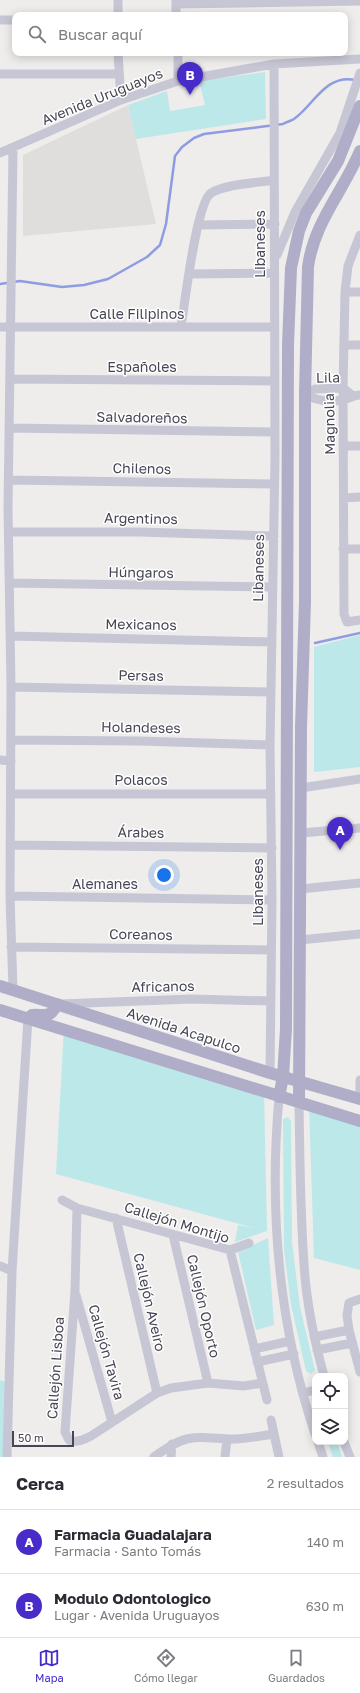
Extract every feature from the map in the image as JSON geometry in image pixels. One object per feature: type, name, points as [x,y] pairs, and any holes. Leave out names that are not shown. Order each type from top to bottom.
[{"type":"main road","points":[[279,1097],[283,1077],[286,1030],[289,436],[288,345],[291,268],[299,231],[306,213],[338,161],[360,106]]},
{"type":"main road","points":[[299,1102],[301,788],[305,586],[305,394],[308,267],[310,253],[322,220],[353,168],[360,151]]},
{"type":"main road","points":[[288,345],[294,347],[299,355],[299,387],[305,394]]},
{"type":"main road","points":[[289,436],[298,430],[299,397],[305,394]]},
{"type":"main road","name":"Avenida Acapulco","points":[[0,986],[270,1073],[360,1099]]},
{"type":"main road","points":[[28,1018],[32,1015],[52,1014],[57,1004]]},
{"type":"main road","points":[[0,1010],[360,1121]]},
{"type":"main road","points":[[162,1060],[179,1058],[183,1051],[179,1044]]},
{"type":"street","points":[[118,0],[118,12]]},
{"type":"street","points":[[176,2],[360,1]]},
{"type":"street","points":[[0,20],[12,20]]},
{"type":"street","points":[[118,56],[121,100]]},
{"type":"street","points":[[178,56],[178,81]]},
{"type":"street","name":"Avenida Uruguayos","points":[[0,153],[121,100],[178,81],[274,64],[360,59]]},
{"type":"street","name":"Libaneses","points":[[270,1073],[272,848],[270,745],[275,432],[274,64]]},
{"type":"street","points":[[0,74],[119,74]]},
{"type":"street","points":[[190,274],[275,268],[295,212],[331,150],[360,74]]},
{"type":"street","points":[[13,148],[10,277],[11,379],[9,480],[4,508],[8,532],[11,687],[10,896],[13,990]]},
{"type":"street","points":[[182,326],[198,225],[204,201],[210,194],[221,189],[274,180]]},
{"type":"street","points":[[198,225],[275,224]]},
{"type":"street","name":"Magnolia","points":[[359,237],[348,266],[345,292],[343,388],[343,549],[344,614],[347,622],[360,620]]},
{"type":"street","points":[[345,292],[360,292]]},
{"type":"street","name":"Calle Filipinos","points":[[0,327],[182,326],[274,328]]},
{"type":"street","points":[[344,345],[360,345]]},
{"type":"street","name":"Españoles","points":[[11,379],[274,380]]},
{"type":"street","name":"Lila","points":[[343,388],[356,395],[343,400],[314,400],[305,394],[315,389],[343,388]]},
{"type":"street","name":"Salvadoreños","points":[[10,428],[275,432]]},
{"type":"street","points":[[344,446],[360,446]]},
{"type":"street","name":"Chilenos","points":[[9,480],[274,484]]},
{"type":"street","points":[[344,498],[360,498]]},
{"type":"street","name":"Argentinos","points":[[8,532],[139,532],[274,536]]},
{"type":"street","points":[[343,549],[360,549]]},
{"type":"street","name":"Húngaros","points":[[9,583],[273,587]]},
{"type":"street","name":"Mexicanos","points":[[10,636],[272,642]]},
{"type":"street","name":"Persas","points":[[11,687],[271,692]]},
{"type":"street","name":"Holandeses","points":[[11,740],[138,741],[270,745]]},
{"type":"street","points":[[0,760],[11,760]]},
{"type":"street","points":[[301,788],[360,779]]},
{"type":"street","name":"Polacos","points":[[10,794],[271,794]]},
{"type":"street","points":[[301,833],[360,828]]},
{"type":"street","name":"Árabes","points":[[10,845],[272,848]]},
{"type":"street","points":[[300,889],[360,883]]},
{"type":"street","name":"Alemanes","points":[[10,896],[272,900]]},
{"type":"street","points":[[300,940],[360,934]]},
{"type":"street","name":"Coreanos","points":[[11,947],[271,950]]},
{"type":"street","points":[[271,987],[286,987]]},
{"type":"street","name":"Africanos","points":[[57,1004],[192,998],[270,1001]]},
{"type":"street","points":[[7,1457],[4,1344],[12,1271],[28,1018]]},
{"type":"street","points":[[360,1080],[360,1099]]},
{"type":"street","points":[[279,1097],[276,1207],[281,1280],[290,1341],[312,1424]]},
{"type":"street","points":[[299,1102],[301,1207],[305,1278],[314,1337],[323,1373]]},
{"type":"street","name":"Callejón Montijo","points":[[62,1200],[77,1208],[230,1250],[267,1400]]},
{"type":"street","name":"Callejón Lisboa","points":[[77,1208],[75,1290],[66,1416],[66,1436],[74,1442],[91,1436],[156,1392],[187,1384],[208,1383],[244,1386],[262,1383]]},
{"type":"street","name":"Callejón Aveiro","points":[[116,1218],[156,1392]]},
{"type":"street","name":"Callejón Oporto","points":[[174,1235],[208,1383]]},
{"type":"street","points":[[230,1250],[249,1243]]},
{"type":"street","points":[[0,1266],[12,1271]]},
{"type":"street","name":"Callejón Tavira","points":[[75,1290],[112,1422]]},
{"type":"street","points":[[360,1299],[354,1300],[348,1306],[349,1330],[360,1372]]},
{"type":"street","points":[[314,1337],[349,1330]]},
{"type":"street","points":[[254,1349],[290,1341]]},
{"type":"street","points":[[317,1350],[352,1343]]},
{"type":"street","points":[[257,1362],[294,1354]]},
{"type":"street","points":[[303,1393],[312,1391]]},
{"type":"street","points":[[271,1420],[279,1457]]},
{"type":"street","points":[[154,1457],[172,1444],[195,1436],[227,1439],[274,1434]]},
{"type":"street","points":[[225,1457],[227,1439]]},
{"type":"street","points":[[171,1457],[172,1444]]},
{"type":"street","points":[[319,1445],[323,1457]]},
{"type":"street","points":[[345,1445],[350,1457]]},
{"type":"shaded area","points":[[265,72],[266,119],[136,139],[128,105],[167,91],[170,111],[205,105],[199,81]]},
{"type":"shaded area","points":[[128,105],[156,224],[23,236],[23,155]]},
{"type":"shaded area","points":[[360,635],[360,767],[314,772],[314,647]]},
{"type":"shaded area","points":[[64,1026],[264,1090],[267,1231],[235,1242],[238,1225],[254,1228],[56,1174]]},
{"type":"shaded area","points":[[309,1105],[360,1123],[360,1270],[314,1258]]},
{"type":"shaded area","points":[[288,1117],[291,1121],[292,1242],[300,1307],[315,1370],[311,1374],[306,1371],[291,1305],[284,1250],[283,1119]]},
{"type":"shaded area","points":[[268,1238],[274,1325],[256,1330],[238,1252]]},
{"type":"shaded area","points":[[0,1380],[5,1382],[6,1457],[0,1457]]},
{"type":"shaded area","points":[[329,1445],[338,1445],[342,1457],[333,1457]]},
{"type":"waterway","points":[[0,284],[20,281],[62,287],[84,285],[108,279],[147,257],[160,245],[166,224],[175,156],[182,147],[194,138],[204,134],[283,124],[294,119],[328,86],[345,79],[355,80]]},
{"type":"waterway","points":[[315,643],[360,633]]},
{"type":"place","name":"Modulo Odontologico","points":[[190,95]]},
{"type":"place","name":"Farmacia Guadalajara","points":[[340,850]]}]
